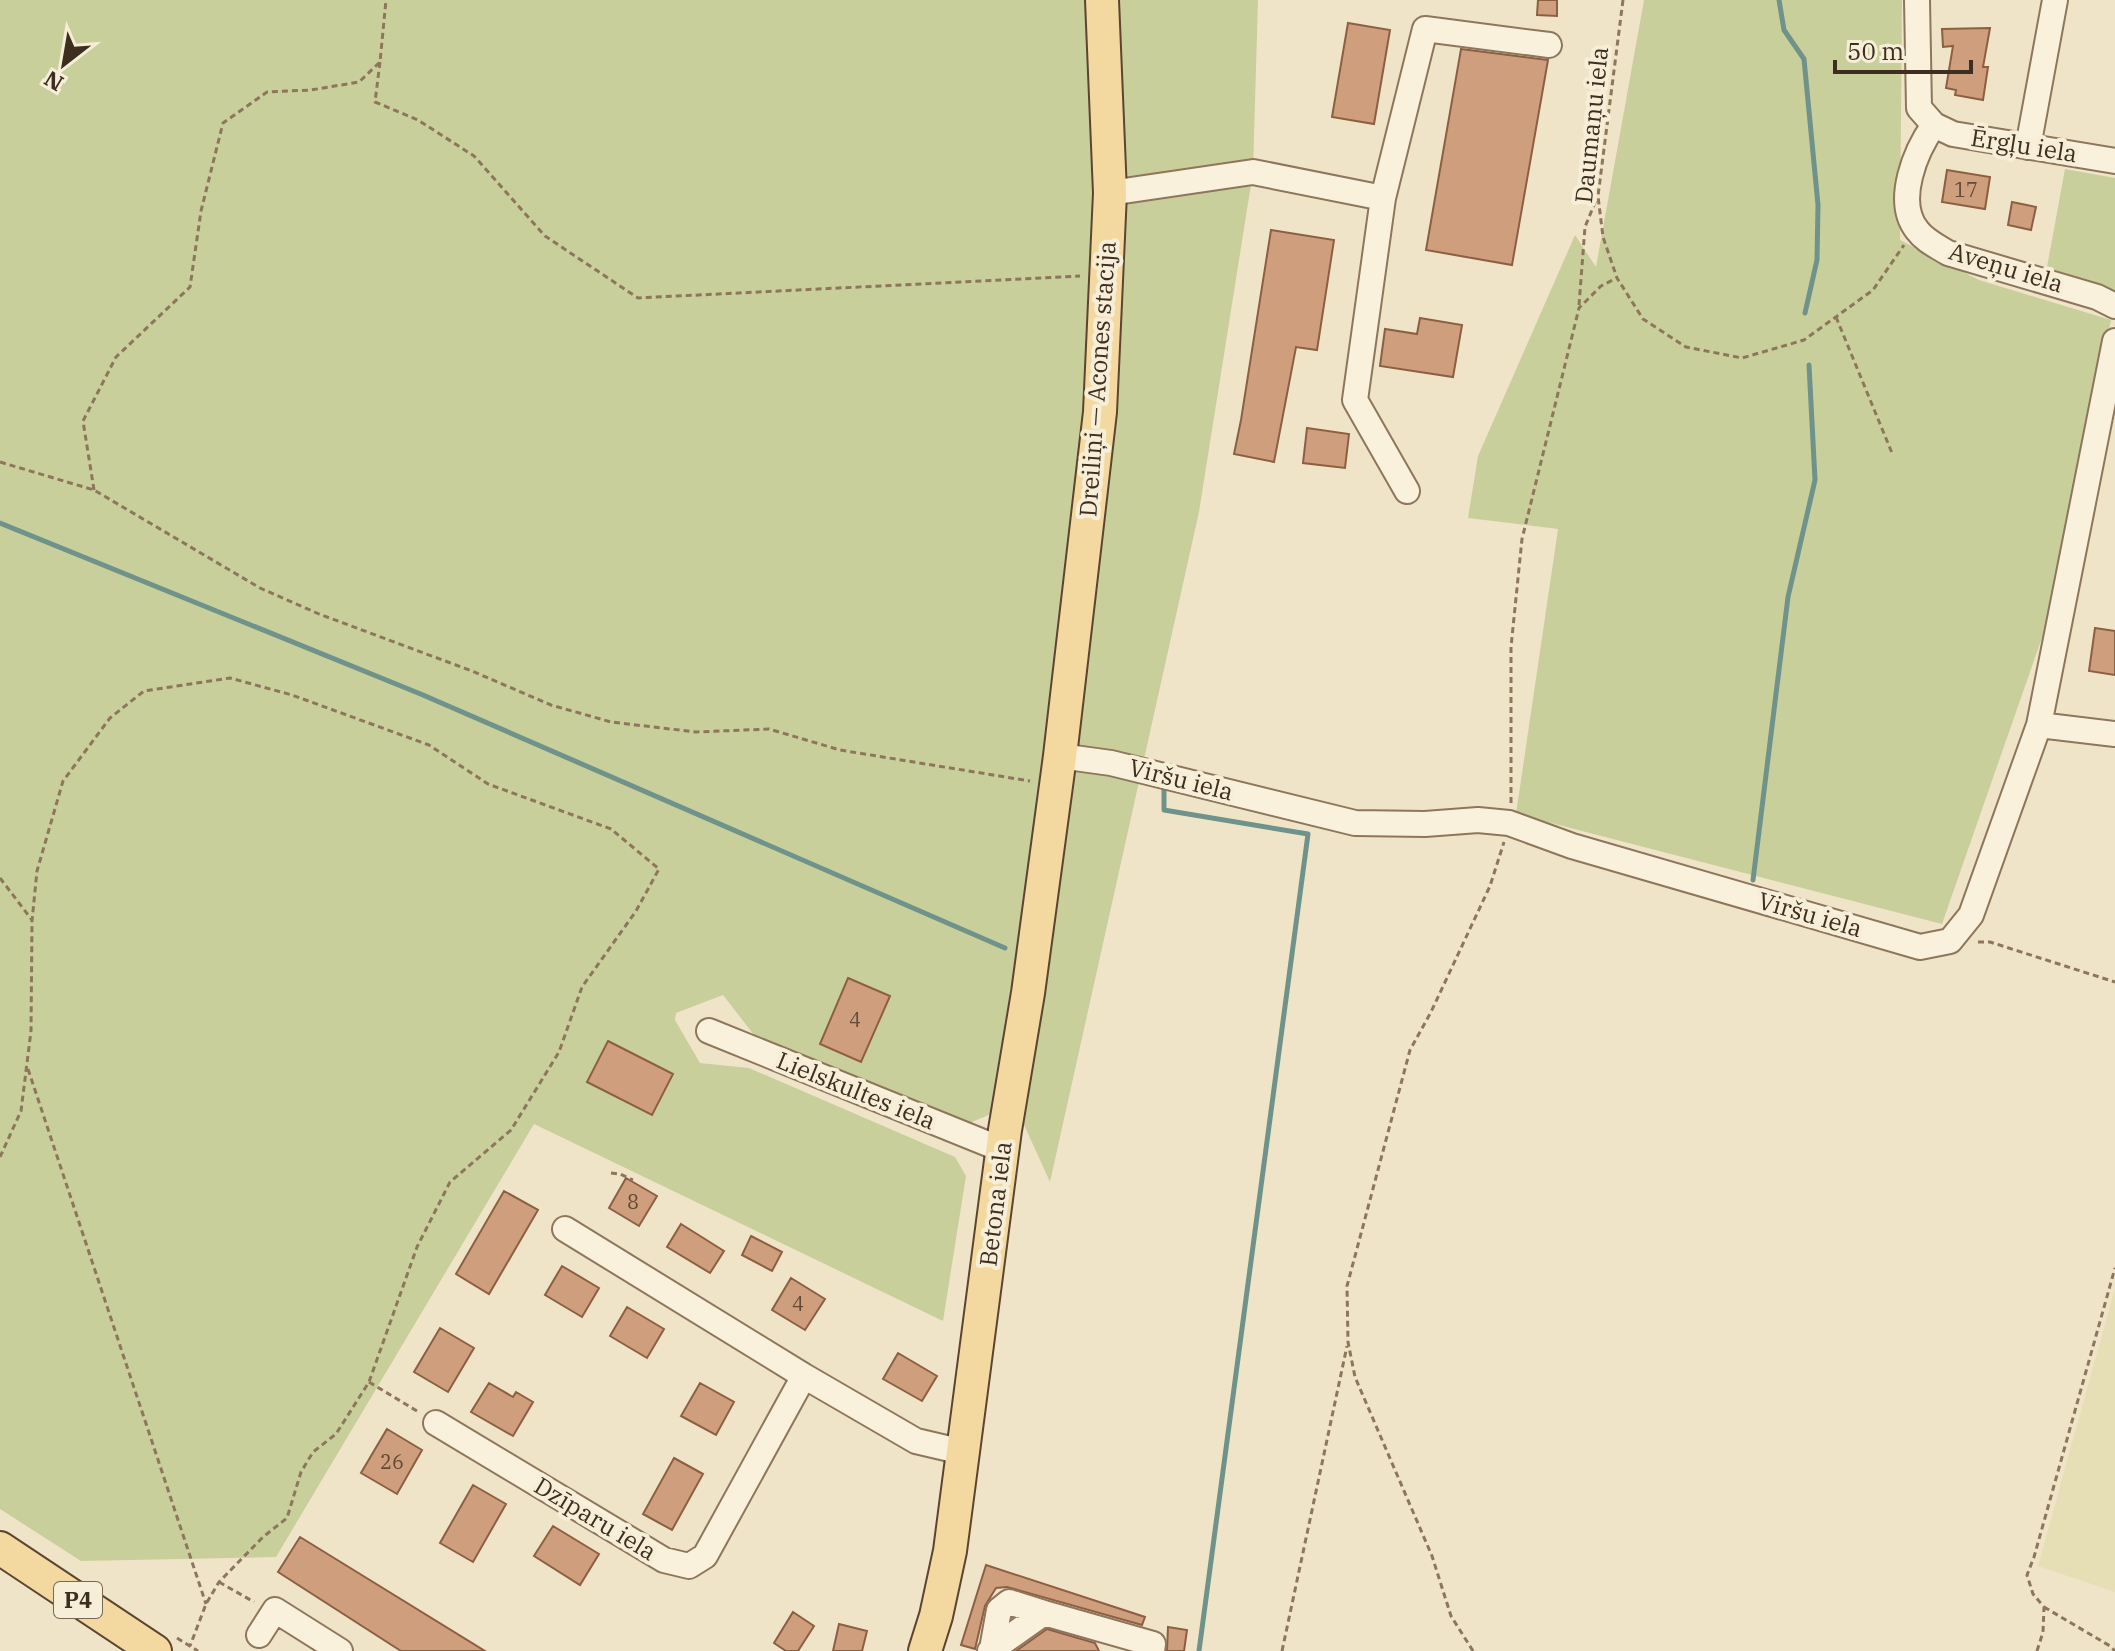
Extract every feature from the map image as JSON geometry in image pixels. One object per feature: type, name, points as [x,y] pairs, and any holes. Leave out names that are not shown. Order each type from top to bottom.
[{"type":"main road","name":"Dreiliņi — Acones stacija","points":[[1060,756],[1100,412],[1108,275],[1110,193],[1102,0]]},
{"type":"main road","name":"Betona iela","points":[[925,1651],[950,1551],[1003,1150],[1060,756]]},
{"type":"main road","name":"P4","points":[[0,1548],[155,1651]]},
{"type":"street","points":[[1915,228],[1909,213],[1908,193],[1924,139],[1934,125],[1919,108],[1917,0]]},
{"type":"street","points":[[2028,147],[2055,0]]},
{"type":"street","points":[[1407,491],[1355,400],[1383,198],[1425,29],[1549,45]]},
{"type":"street","name":"Ērgļu iela","points":[[1934,125],[1953,134],[2115,161]]},
{"type":"street","points":[[1110,193],[1253,172],[1383,198]]},
{"type":"street","name":"Aveņu iela","points":[[1915,228],[1928,241],[1948,253],[2097,297],[2115,306]]},
{"type":"street","points":[[1950,941],[1971,915],[2039,725],[2115,341]]},
{"type":"street","points":[[2039,725],[2115,734]]},
{"type":"street","name":"Viršu iela","points":[[1060,756],[1111,763],[1355,823],[1425,824],[1478,820],[1509,823],[1572,846],[1920,947],[1950,941]]},
{"type":"street","name":"Lielskultes iela","points":[[709,1031],[1003,1150]]},
{"type":"street","points":[[565,1229],[916,1441],[963,1452]]},
{"type":"street","name":"Dzīparu iela","points":[[436,1423],[653,1554],[689,1566],[705,1556],[804,1376]]},
{"type":"street","points":[[259,1635],[275,1610],[340,1651]]},
{"type":"street","points":[[991,1650],[1044,1613],[1143,1645]]},
{"type":"street","points":[[1111,1651],[1143,1645]]},
{"type":"path","points":[[386,0],[375,102],[418,120],[474,156],[545,236],[638,298],[1108,275]]},
{"type":"path","name":"Daumaņu iela","points":[[1623,0],[1598,196],[1603,237],[1617,278],[1643,319],[1686,347],[1742,358],[1804,340],[1873,290],[1915,228]]},
{"type":"path","points":[[94,490],[83,421],[116,357],[190,287],[201,211],[223,123],[267,92],[311,90],[359,82],[380,62]]},
{"type":"path","points":[[1473,1651],[1451,1616],[1432,1556],[1355,1377],[1348,1342],[1347,1286],[1410,1050],[1490,886],[1509,823],[1513,779],[1511,647],[1522,539],[1579,308],[1585,227],[1598,196]]},
{"type":"path","points":[[1579,308],[1601,286],[1617,278]]},
{"type":"path","points":[[1836,317],[1892,453]]},
{"type":"path","points":[[0,462],[94,490],[260,588],[551,705],[611,722],[696,732],[769,729],[840,750],[1016,779]]},
{"type":"path","points":[[0,1157],[21,1111],[31,1031],[32,921],[37,871],[63,781],[110,718],[144,691],[230,678],[292,695],[429,745],[488,784],[611,829],[659,869],[636,911],[582,987],[559,1052],[511,1130],[450,1182],[417,1247],[369,1382],[336,1434],[313,1452],[301,1472],[287,1518],[263,1537],[219,1582],[206,1604],[190,1646]]},
{"type":"path","points":[[0,878],[32,921]]},
{"type":"path","points":[[1950,941],[1990,942],[2115,982]]},
{"type":"path","points":[[27,1065],[206,1604]]},
{"type":"path","points":[[611,1173],[633,1180]]},
{"type":"path","points":[[2115,1268],[2027,1575],[2033,1594],[2044,1607],[2112,1645],[2115,1651]]},
{"type":"path","points":[[1282,1651],[1348,1342]]},
{"type":"path","points":[[369,1382],[436,1423]]},
{"type":"path","points":[[219,1582],[253,1602]]},
{"type":"path","points":[[2037,1651],[2043,1632],[2044,1607]]},
{"type":"shaded area","points":[[2115,1288],[2115,1592],[2038,1566]]},
{"type":"green space","points":[[0,0],[1258,0],[1253,172],[1199,512],[1050,1182],[999,1070],[991,1114],[967,1124],[754,1035],[723,995],[676,1013],[675,1020],[700,1063],[749,1068],[955,1157],[966,1176],[943,1321],[534,1124],[276,1557],[81,1561],[0,1509]]},
{"type":"green space","points":[[1644,0],[1902,0],[1900,240],[1979,280],[2111,320],[2052,609],[1942,924],[1516,814],[1558,529],[1468,518],[1478,456],[1575,235],[1596,267]]},
{"type":"green space","points":[[2065,169],[2115,178],[2115,293],[2047,267]]},
{"type":"building","points":[[1538,0],[1557,0],[1557,16],[1537,15]]},
{"type":"building","points":[[1348,23],[1390,30],[1374,124],[1332,117]]},
{"type":"building","points":[[1990,28],[1983,67],[1988,67],[1983,100],[1955,95],[1956,90],[1946,88],[1953,46],[1943,47],[1942,29]]},
{"type":"building","points":[[1461,49],[1548,60],[1512,265],[1426,250]]},
{"type":"building","points":[[1947,170],[1990,177],[1985,209],[1942,202]]},
{"type":"building","points":[[2012,202],[2036,207],[2031,230],[2008,225]]},
{"type":"building","points":[[1271,230],[1334,240],[1317,350],[1296,347],[1274,462],[1234,454]]},
{"type":"building","points":[[1420,318],[1462,325],[1453,377],[1380,366],[1385,329],[1417,334]]},
{"type":"building","points":[[1307,428],[1349,434],[1345,468],[1303,463]]},
{"type":"building","points":[[2095,628],[2115,631],[2115,675],[2089,671]]},
{"type":"building","points":[[848,978],[890,996],[861,1062],[820,1044]]},
{"type":"building","points":[[608,1041],[673,1074],[652,1115],[587,1082]]},
{"type":"building","points":[[626,1178],[657,1196],[639,1226],[609,1208]]},
{"type":"building","points":[[504,1191],[538,1210],[489,1294],[456,1274]]},
{"type":"building","points":[[681,1224],[724,1251],[710,1273],[667,1247]]},
{"type":"building","points":[[751,1236],[782,1252],[772,1271],[742,1255]]},
{"type":"building","points":[[562,1266],[599,1288],[582,1317],[545,1295]]},
{"type":"building","points":[[791,1278],[825,1299],[805,1330],[772,1310]]},
{"type":"building","points":[[627,1307],[664,1329],[647,1358],[610,1336]]},
{"type":"building","points":[[440,1328],[474,1348],[448,1392],[414,1372]]},
{"type":"building","points":[[898,1353],[937,1376],[922,1401],[883,1379]]},
{"type":"building","points":[[489,1383],[513,1397],[516,1392],[533,1402],[513,1436],[471,1412]]},
{"type":"building","points":[[700,1383],[734,1402],[716,1435],[681,1416]]},
{"type":"building","points":[[387,1429],[422,1450],[397,1494],[361,1473]]},
{"type":"building","points":[[674,1458],[703,1474],[672,1530],[643,1514]]},
{"type":"building","points":[[473,1485],[506,1504],[473,1562],[440,1543]]},
{"type":"building","points":[[553,1526],[599,1554],[580,1585],[534,1556]]},
{"type":"building","points":[[300,1537],[485,1651],[401,1651],[278,1572]]},
{"type":"building","points":[[986,1565],[1145,1617],[1142,1625],[1007,1587],[996,1588],[985,1606],[975,1649],[961,1645]]},
{"type":"building","points":[[793,1612],[814,1626],[798,1651],[786,1651],[774,1643]]},
{"type":"building","points":[[839,1624],[867,1631],[862,1651],[833,1651]]},
{"type":"building","points":[[1168,1627],[1187,1630],[1184,1651],[1167,1651]]},
{"type":"building","points":[[1047,1629],[1095,1643],[1099,1651],[1016,1651]]},
{"type":"waterway","points":[[1779,0],[1784,30],[1804,59],[1818,205],[1817,260],[1805,313]]},
{"type":"waterway","points":[[1753,880],[1788,597],[1815,480],[1809,365]]},
{"type":"waterway","points":[[0,523],[423,695],[1005,948]]},
{"type":"waterway","points":[[1164,790],[1164,810],[1308,834],[1199,1651]]}]
